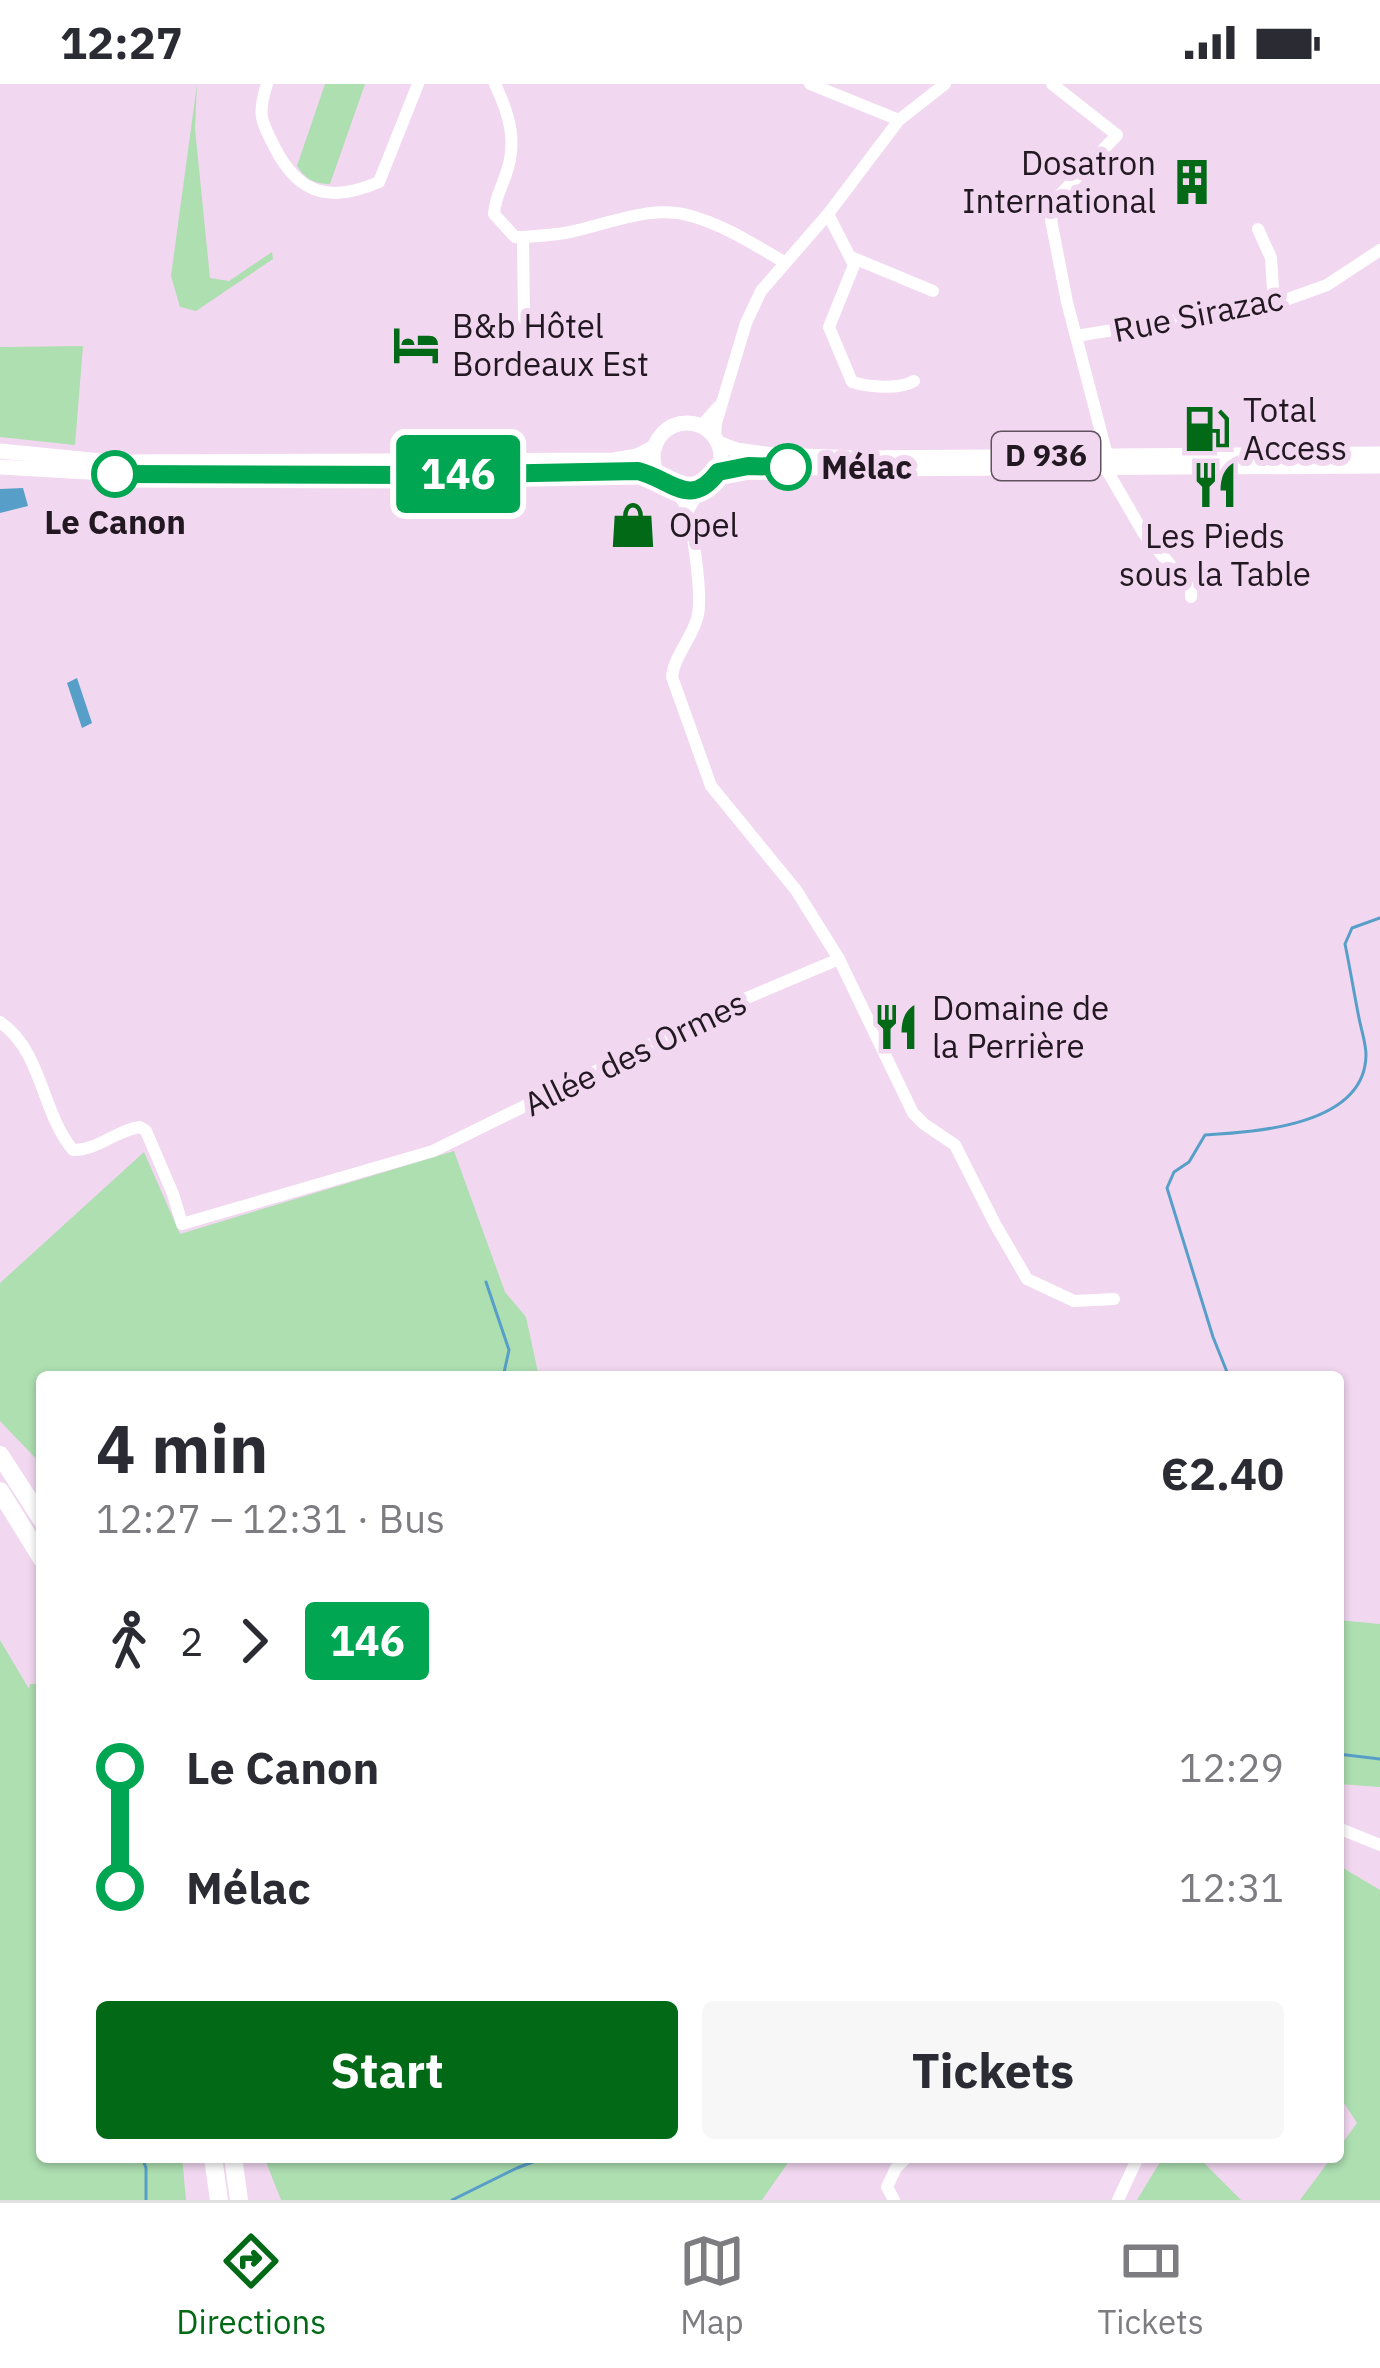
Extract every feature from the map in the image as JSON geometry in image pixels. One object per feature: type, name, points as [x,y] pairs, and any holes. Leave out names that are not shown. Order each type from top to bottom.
[{"type":"highway","points":[[0,1455],[36,1511]]},
{"type":"highway","points":[[0,1491],[36,1548]]},
{"type":"highway","points":[[214,2163],[219,2200]]},
{"type":"highway","points":[[234,2163],[238,2200]]},
{"type":"main road","points":[[0,467],[140,475],[638,471],[666,483],[691,491],[718,472],[721,452],[711,435],[679,424],[660,437],[655,447],[656,470],[666,483]]},
{"type":"main road","name":"D 936","points":[[711,435],[736,450],[773,455],[1380,466]]},
{"type":"main road","points":[[0,451],[111,462],[391,463],[614,460],[655,447]]},
{"type":"main road","name":"D 936","points":[[718,472],[748,466],[859,470],[1380,454]]},
{"type":"street","points":[[266,84],[259,110],[280,156],[299,183],[318,193],[340,193],[379,182],[418,84]]},
{"type":"street","points":[[495,84],[510,117],[512,147],[494,214],[514,236],[568,232],[665,212],[691,215],[721,227],[784,262]]},
{"type":"street","points":[[810,84],[899,120]]},
{"type":"street","points":[[711,435],[760,291],[828,214],[899,120],[945,84]]},
{"type":"street","points":[[1052,84],[1117,135],[1060,195],[1051,220],[1056,255],[1106,461],[1144,533],[1191,590],[1191,597]]},
{"type":"street","points":[[828,214],[854,265],[829,327],[852,382],[907,386],[914,381]]},
{"type":"street","points":[[1258,229],[1271,258],[1274,304]]},
{"type":"street","points":[[523,237],[524,319]]},
{"type":"street","name":"Rue Sirazac","points":[[1076,336],[1274,304],[1327,285],[1380,250]]},
{"type":"street","points":[[850,256],[933,291]]},
{"type":"street","points":[[666,483],[681,496],[687,512],[699,584],[698,614],[672,677],[711,786],[796,890],[838,959],[913,1113],[955,1145],[1027,1279],[1074,1301],[1114,1299]]},
{"type":"street","points":[[687,512],[701,488]]},
{"type":"street","name":"Allée des Ormes","points":[[0,1022],[28,1053],[62,1137],[73,1150],[130,1129],[146,1131],[182,1224],[433,1151],[716,1012],[838,959]]},
{"type":"street","points":[[1344,1830],[1380,1845]]},
{"type":"street","points":[[894,2200],[887,2187],[901,2163]]},
{"type":"street","points":[[1118,2200],[1135,2163]]},
{"type":"green space","points":[[197,84],[195,129],[210,278],[229,281],[272,252],[273,259],[196,311],[180,307],[171,276]]},
{"type":"green space","points":[[325,84],[365,84],[330,184],[311,180],[297,166]]},
{"type":"green space","points":[[83,346],[75,445],[0,437],[0,347]]},
{"type":"green space","points":[[454,1151],[505,1292],[526,1317],[538,1371],[36,1371],[36,1459],[0,1421],[0,1283],[144,1152],[180,1234]]},
{"type":"green space","points":[[1344,1621],[1380,1624],[1380,1787],[1344,1784]]},
{"type":"green space","points":[[0,1640],[29,1689],[36,1684],[36,2163],[183,2163],[186,2200],[0,2200]]},
{"type":"green space","points":[[1344,1869],[1380,1890],[1380,2200],[1300,2200],[1328,2163],[1344,2163],[1344,2141],[1357,2123],[1344,2103]]},
{"type":"green space","points":[[266,2163],[788,2163],[762,2200],[281,2200]]},
{"type":"green space","points":[[1159,2163],[1204,2163],[1241,2200],[1137,2200]]},
{"type":"water","points":[[23,488],[28,506],[0,513],[0,489]]},
{"type":"water","points":[[77,678],[92,723],[82,728],[67,683]]},
{"type":"waterway","points":[[1227,1371],[1167,1188],[1174,1172],[1189,1162],[1205,1135],[1279,1127],[1329,1110],[1348,1097],[1361,1078],[1366,1055],[1345,944],[1352,928],[1380,918]]},
{"type":"waterway","points":[[486,1282],[509,1350],[504,1371]]},
{"type":"waterway","points":[[1344,1755],[1380,1759]]},
{"type":"waterway","points":[[144,2163],[146,2200]]},
{"type":"waterway","points":[[452,2200],[530,2163]]},
{"type":"bus line","name":"146","points":[[115,474],[638,471],[670,487],[691,491],[708,484],[718,472],[748,466],[788,467]]},
{"type":"place","name":"Dosatron International","points":[[1192,182]]},
{"type":"place","name":"B&b Hôtel Bordeaux Est","points":[[416,345]]},
{"type":"place","name":"Total Access","points":[[1207,429]]},
{"type":"place","name":"Mélac","points":[[788,467]]},
{"type":"place","name":"Le Canon","points":[[115,474]]},
{"type":"place","name":"Les Pieds sous la Table","points":[[1215,485]]},
{"type":"place","name":"Opel","points":[[633,525]]},
{"type":"place","name":"Domaine de la Perrière","points":[[896,1027]]}]
